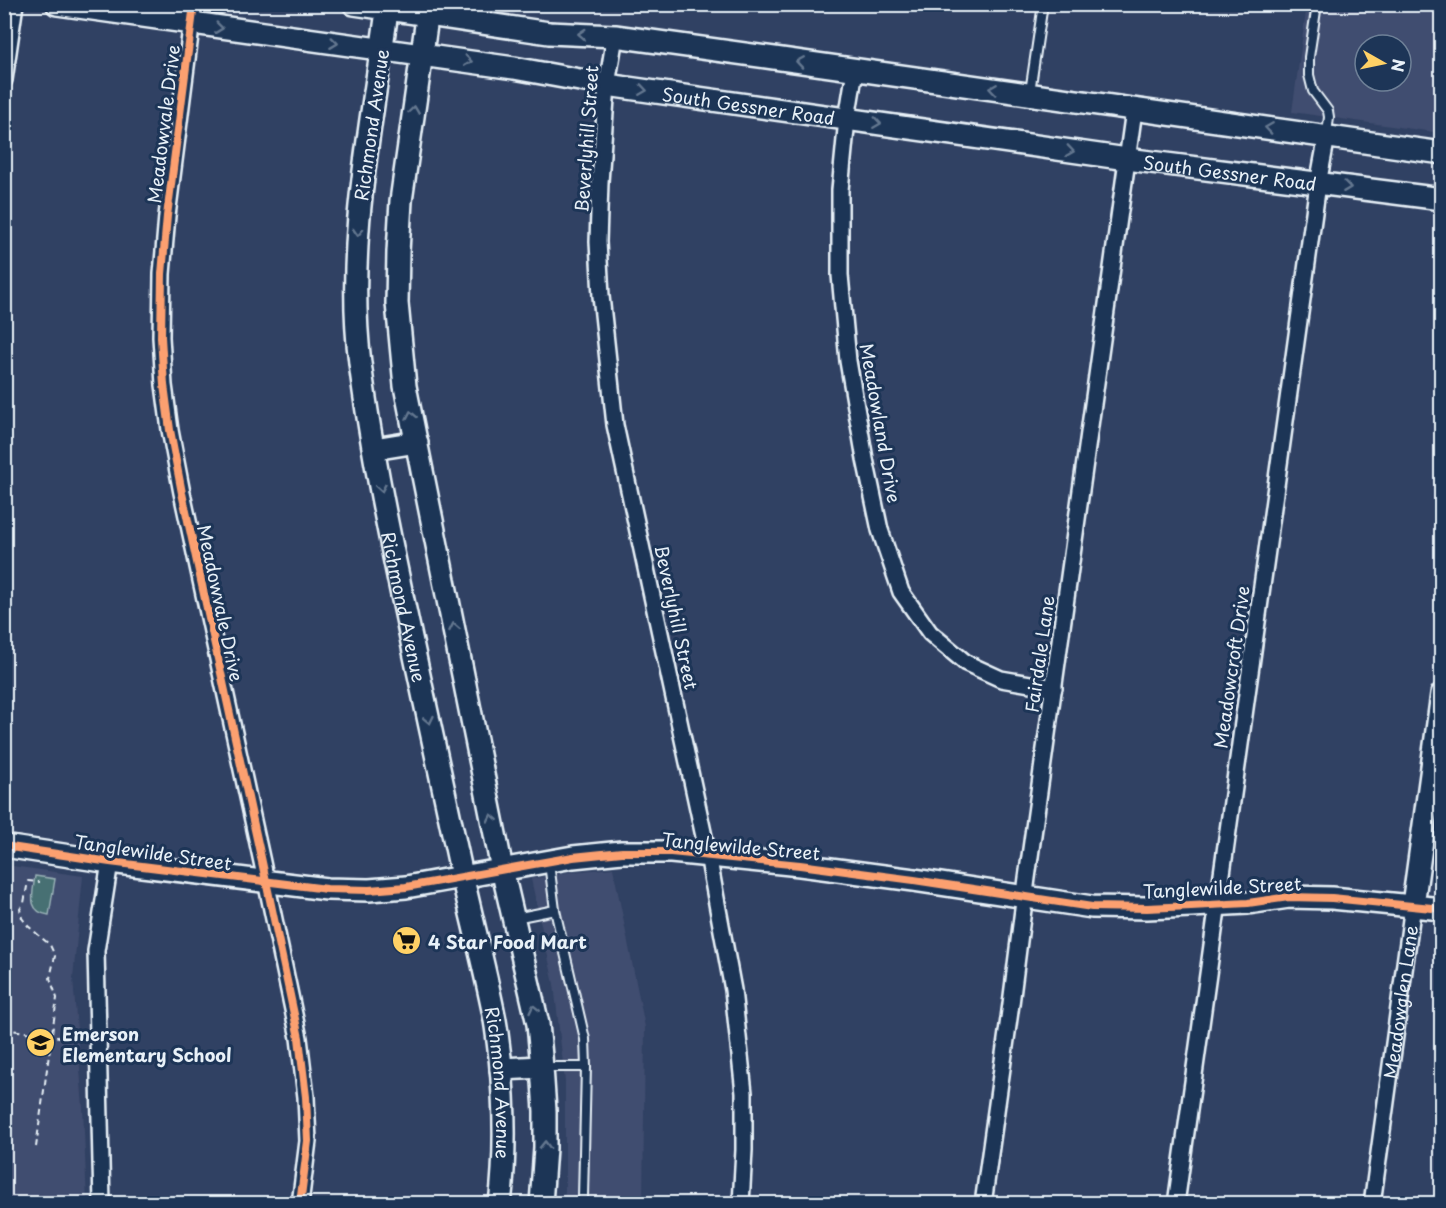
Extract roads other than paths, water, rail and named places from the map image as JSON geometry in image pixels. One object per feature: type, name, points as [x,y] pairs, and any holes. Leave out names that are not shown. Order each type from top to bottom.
[{"type":"main road","name":"South Gessner Road","points":[[57,4],[192,14],[381,49],[514,68],[607,85],[1127,159],[1442,199]]},
{"type":"main road","points":[[354,4],[428,10],[549,33],[615,36],[1442,153]]},
{"type":"main road","name":"Richmond Avenue","points":[[388,7],[360,212],[357,266],[360,360],[388,531],[495,1018],[504,1112],[503,1179],[500,1203]]},
{"type":"main road","points":[[428,10],[401,201],[397,303],[405,386],[502,869],[538,1024],[545,1111],[541,1203]]},
{"type":"main road","points":[[374,449],[417,441]]},
{"type":"main road","name":"Meadowglen Lane","points":[[1413,905],[1442,694]]},
{"type":"main road","name":"Tanglewilde Street","points":[[4,846],[327,890],[406,887],[549,860],[622,852],[671,852],[800,865],[1092,907],[1147,908],[1248,903],[1289,897],[1332,898],[1442,909]]},
{"type":"main road","points":[[501,1069],[542,1066]]},
{"type":"street","points":[[4,80],[15,4]]},
{"type":"street","name":"Meadowvale Drive","points":[[192,14],[162,274],[161,337],[164,385],[182,493],[299,1038],[306,1097],[308,1141],[300,1203]]},
{"type":"street","name":"Beverlyhill Street","points":[[615,36],[607,85],[600,182],[598,242],[601,296],[615,425],[708,855],[733,990],[743,1082],[744,1150],[741,1203]]},
{"type":"street","name":"Meadowland Drive","points":[[855,70],[847,119],[840,190],[840,275],[848,361],[880,530],[901,592],[930,633],[966,663],[1001,678],[1054,688]]},
{"type":"street","name":"Fairdale Lane","points":[[983,1203],[1134,110]]},
{"type":"street","name":"Meadowcroft Drive","points":[[1176,1203],[1318,184],[1327,136]]},
{"type":"street","points":[[102,1203],[96,951],[110,862]]},
{"type":"street","name":"Meadowglen Lane","points":[[1372,1203],[1413,905]]},
{"type":"lane","points":[[1030,94],[1043,4]]},
{"type":"lane","points":[[1317,4],[1309,57],[1309,75],[1313,91],[1328,111],[1327,136]]},
{"type":"lane","points":[[549,860],[555,910],[585,1039],[583,1197],[581,1203]]},
{"type":"lane","points":[[513,919],[555,910]]},
{"type":"lane","points":[[542,1066],[586,1067]]},
{"type":"place","name":"4 Star Food Mart","points":[[407,941]]},
{"type":"place","name":"Emerson Elementary School","points":[[41,1043]]}]
